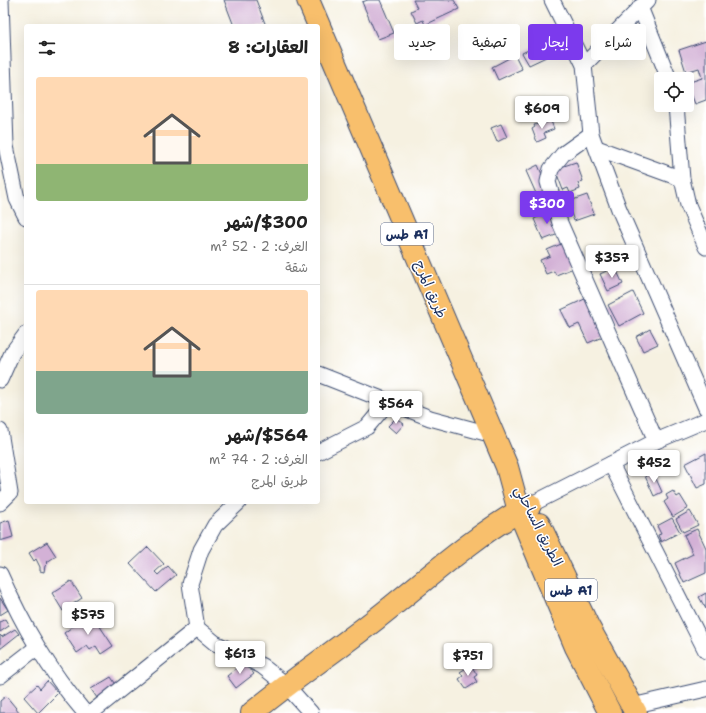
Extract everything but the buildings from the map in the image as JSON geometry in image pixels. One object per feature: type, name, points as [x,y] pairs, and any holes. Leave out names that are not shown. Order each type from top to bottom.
[{"type":"main road","name":"طريق المرج","points":[[308,0],[318,24]]},
{"type":"main road","name":"طريق المرج","points":[[320,28],[507,467]]},
{"type":"main road","name":"الطريق الساحلي","points":[[507,467],[525,508],[634,710]]},
{"type":"main road","points":[[252,713],[286,685],[377,618],[448,560],[525,508]]},
{"type":"main road","name":"طس A1","points":[[525,508],[576,647],[610,713]]},
{"type":"street","points":[[1,0],[6,146],[17,199],[24,213]]},
{"type":"street","points":[[552,0],[584,65],[594,141],[619,209],[706,408]]},
{"type":"street","points":[[584,65],[644,4],[666,72]]},
{"type":"street","points":[[677,112],[682,179],[688,205],[706,247]]},
{"type":"street","points":[[656,441],[560,223],[548,182],[551,169],[563,154],[594,141],[682,179]]},
{"type":"street","points":[[0,380],[12,353],[24,337]]},
{"type":"street","points":[[320,375],[430,418],[493,435]]},
{"type":"street","points":[[320,451],[367,428],[388,402]]},
{"type":"street","points":[[525,508],[656,441],[706,420]]},
{"type":"street","points":[[0,436],[10,493],[0,504]]},
{"type":"street","points":[[611,464],[706,651]]},
{"type":"street","points":[[238,504],[215,526],[201,550],[190,584],[197,628],[215,643],[262,666],[286,685],[311,713]]},
{"type":"street","points":[[0,574],[36,648],[60,684],[85,713]]},
{"type":"street","points":[[91,713],[197,628]]},
{"type":"street","points":[[0,676],[36,648]]},
{"type":"street","points":[[634,710],[706,689]]}]
